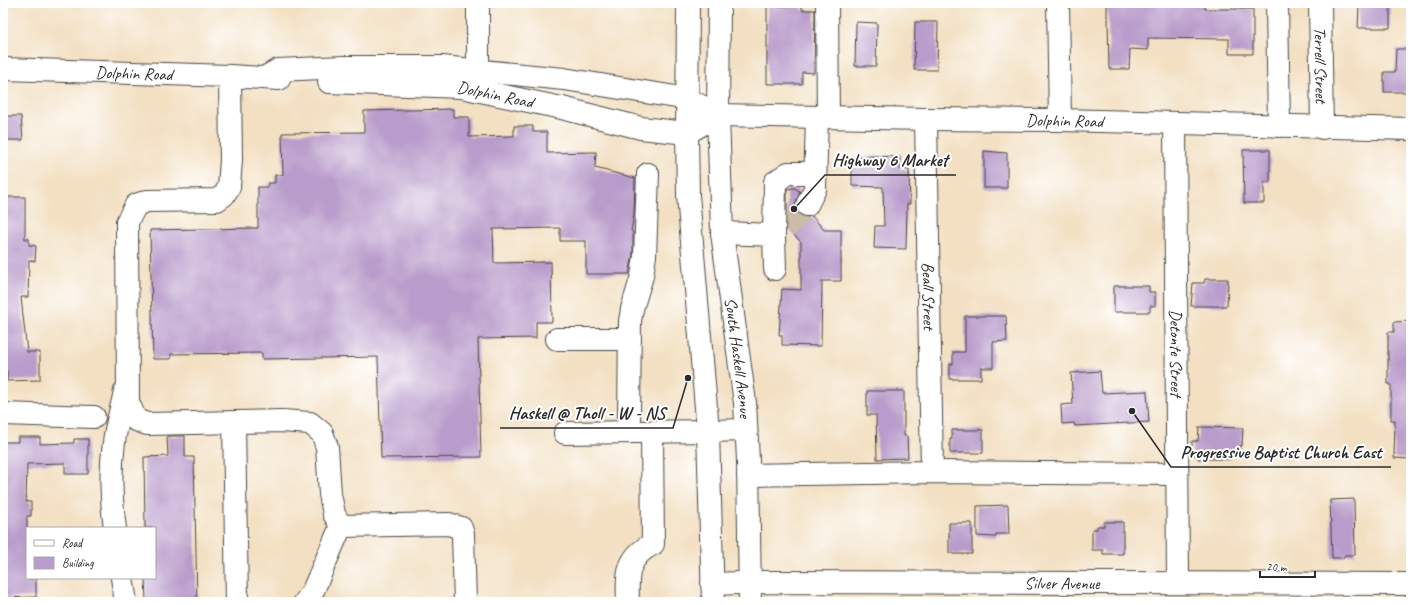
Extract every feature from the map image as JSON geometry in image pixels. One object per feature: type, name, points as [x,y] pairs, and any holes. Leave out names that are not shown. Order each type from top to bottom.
[{"type":"main road","points":[[478,3],[478,70]]},
{"type":"main road","name":"South Haskell Avenue","points":[[688,3],[688,195],[708,431],[712,593]]},
{"type":"main road","name":"South Haskell Avenue","points":[[719,3],[718,115],[722,233],[744,403],[748,475],[750,592]]},
{"type":"main road","points":[[774,269],[779,222],[775,182],[788,173],[808,186],[822,117],[827,3]]},
{"type":"main road","points":[[1058,3],[1060,120]]},
{"type":"main road","points":[[1277,3],[1280,126]]},
{"type":"main road","name":"Terrell Street","points":[[1320,3],[1322,128]]},
{"type":"main road","name":"Dolphin Road","points":[[264,78],[278,70],[344,67],[442,67],[564,80],[688,99],[718,115],[1060,120],[1322,128],[1411,129]]},
{"type":"main road","name":"Dolphin Road","points":[[3,70],[230,76],[461,87],[562,108],[641,128],[687,134]]},
{"type":"main road","points":[[230,76],[231,160],[229,187],[224,195],[217,200],[147,201],[136,205],[127,222],[128,402],[136,420],[148,424],[282,421],[310,423],[322,433],[327,447],[330,494],[334,514],[341,526]]},
{"type":"main road","points":[[687,134],[718,115]]},
{"type":"main road","name":"Beall Street","points":[[926,119],[932,472]]},
{"type":"main road","name":"Detonte Street","points":[[1175,124],[1176,474],[1178,583]]},
{"type":"main road","points":[[644,432],[631,427],[629,420],[630,339],[632,309],[642,276],[646,256],[648,174]]},
{"type":"main road","points":[[722,233],[779,222]]},
{"type":"main road","points":[[557,339],[630,339]]},
{"type":"main road","points":[[115,527],[112,475],[114,441],[128,379]]},
{"type":"main road","points":[[3,414],[94,418]]},
{"type":"main road","points":[[234,422],[237,602]]},
{"type":"main road","points":[[565,433],[746,430]]},
{"type":"main road","points":[[628,602],[627,582],[631,563],[638,553],[653,544],[644,432]]},
{"type":"main road","points":[[748,475],[932,472],[1176,474]]},
{"type":"main road","points":[[341,526],[450,524],[461,528],[463,534],[465,602]]},
{"type":"main road","points":[[305,602],[312,593],[341,526]]},
{"type":"main road","points":[[122,579],[126,602]]},
{"type":"main road","name":"Silver Avenue","points":[[712,593],[1178,583],[1411,584]]},
{"type":"building","points":[[1107,3],[1205,3],[1205,9],[1253,9],[1253,54],[1229,54],[1229,39],[1148,38],[1148,50],[1130,49],[1129,69],[1109,69]]},
{"type":"building","points":[[1359,4],[1390,4],[1390,28],[1358,28]]},
{"type":"building","points":[[767,6],[802,6],[802,10],[815,10],[814,73],[802,72],[802,84],[767,84]]},
{"type":"building","points":[[856,22],[877,23],[876,66],[855,66]]},
{"type":"building","points":[[915,22],[938,22],[937,70],[914,70]]},
{"type":"building","points":[[1396,49],[1411,49],[1411,92],[1384,92],[1384,72],[1395,72]]},
{"type":"building","points":[[453,109],[453,117],[469,117],[469,137],[514,136],[514,126],[533,126],[533,132],[547,132],[547,153],[596,152],[595,168],[635,178],[634,214],[631,231],[633,232],[633,255],[629,274],[586,274],[586,241],[560,241],[560,228],[493,229],[494,263],[551,262],[552,322],[536,322],[536,338],[478,339],[481,457],[381,458],[378,357],[262,359],[262,353],[171,354],[171,359],[153,359],[150,230],[258,228],[258,187],[268,187],[268,183],[275,183],[275,175],[283,175],[282,133],[364,132],[364,111]]},
{"type":"building","points":[[3,116],[21,116],[23,140],[3,140]]},
{"type":"building","points":[[1243,150],[1270,150],[1270,182],[1264,182],[1264,203],[1244,203]]},
{"type":"building","points":[[984,151],[1007,153],[1007,188],[984,188]]},
{"type":"building","points":[[874,156],[900,157],[900,169],[909,170],[910,204],[907,204],[906,249],[874,248],[875,226],[884,226],[883,187],[852,186],[852,158]]},
{"type":"building","points":[[795,188],[800,192],[795,205],[797,212],[802,216],[812,216],[824,230],[841,230],[841,281],[822,281],[821,346],[782,345],[782,335],[779,335],[782,289],[801,290],[801,242],[787,228],[787,189]]},
{"type":"building","points":[[3,197],[25,197],[25,239],[29,239],[29,245],[36,246],[35,261],[29,260],[28,297],[21,297],[27,352],[40,352],[40,380],[7,381],[7,371],[4,371],[3,368]]},
{"type":"building","points":[[1205,279],[1228,279],[1227,306],[1191,306],[1193,283],[1204,283]]},
{"type":"building","points":[[1114,286],[1149,286],[1149,292],[1155,292],[1155,306],[1150,306],[1150,312],[1114,312]]},
{"type":"building","points":[[965,316],[1006,316],[1007,341],[993,342],[993,368],[981,368],[981,379],[950,379],[950,364],[953,364],[953,352],[965,352]]},
{"type":"building","points":[[1411,321],[1411,459],[1394,458],[1395,420],[1391,420],[1391,384],[1388,384],[1388,332],[1394,332],[1394,322]]},
{"type":"building","points":[[1100,371],[1102,393],[1147,391],[1149,422],[1075,426],[1074,423],[1062,424],[1061,405],[1073,404],[1071,373]]},
{"type":"building","points":[[867,391],[904,391],[904,436],[907,436],[908,458],[877,459],[876,415],[867,415]]},
{"type":"building","points":[[1199,427],[1243,428],[1242,446],[1240,446],[1239,456],[1231,456],[1231,459],[1198,459],[1198,455],[1192,455],[1192,441],[1198,441]]},
{"type":"building","points":[[952,430],[983,430],[983,453],[950,453],[950,439],[952,439]]},
{"type":"building","points":[[167,436],[185,436],[185,457],[194,457],[197,602],[146,602],[145,579],[156,579],[156,527],[145,527],[144,457],[168,456]]},
{"type":"building","points":[[18,437],[40,437],[40,444],[74,443],[74,439],[88,439],[88,474],[65,474],[65,463],[27,464],[26,502],[31,502],[31,516],[27,516],[26,527],[26,579],[36,579],[36,597],[3,598],[3,442],[18,442]]},
{"type":"building","points":[[1354,499],[1355,555],[1345,555],[1343,558],[1332,558],[1330,500]]},
{"type":"building","points":[[1008,505],[1009,534],[996,534],[996,537],[977,536],[977,506]]},
{"type":"building","points":[[1104,522],[1123,522],[1123,554],[1103,554],[1103,550],[1092,550],[1092,529],[1097,529],[1097,526],[1104,526]]},
{"type":"building","points":[[949,523],[972,523],[972,554],[949,553]]},
{"type":"tunnel","points":[[786,228],[807,205]]},
{"type":"place","name":"Highway 6 Market","points":[[794,209]]},
{"type":"place","name":"Haskell @ Tholl - W - NS","points":[[688,378]]},
{"type":"place","name":"Progressive Baptist Church East","points":[[1132,411]]}]
